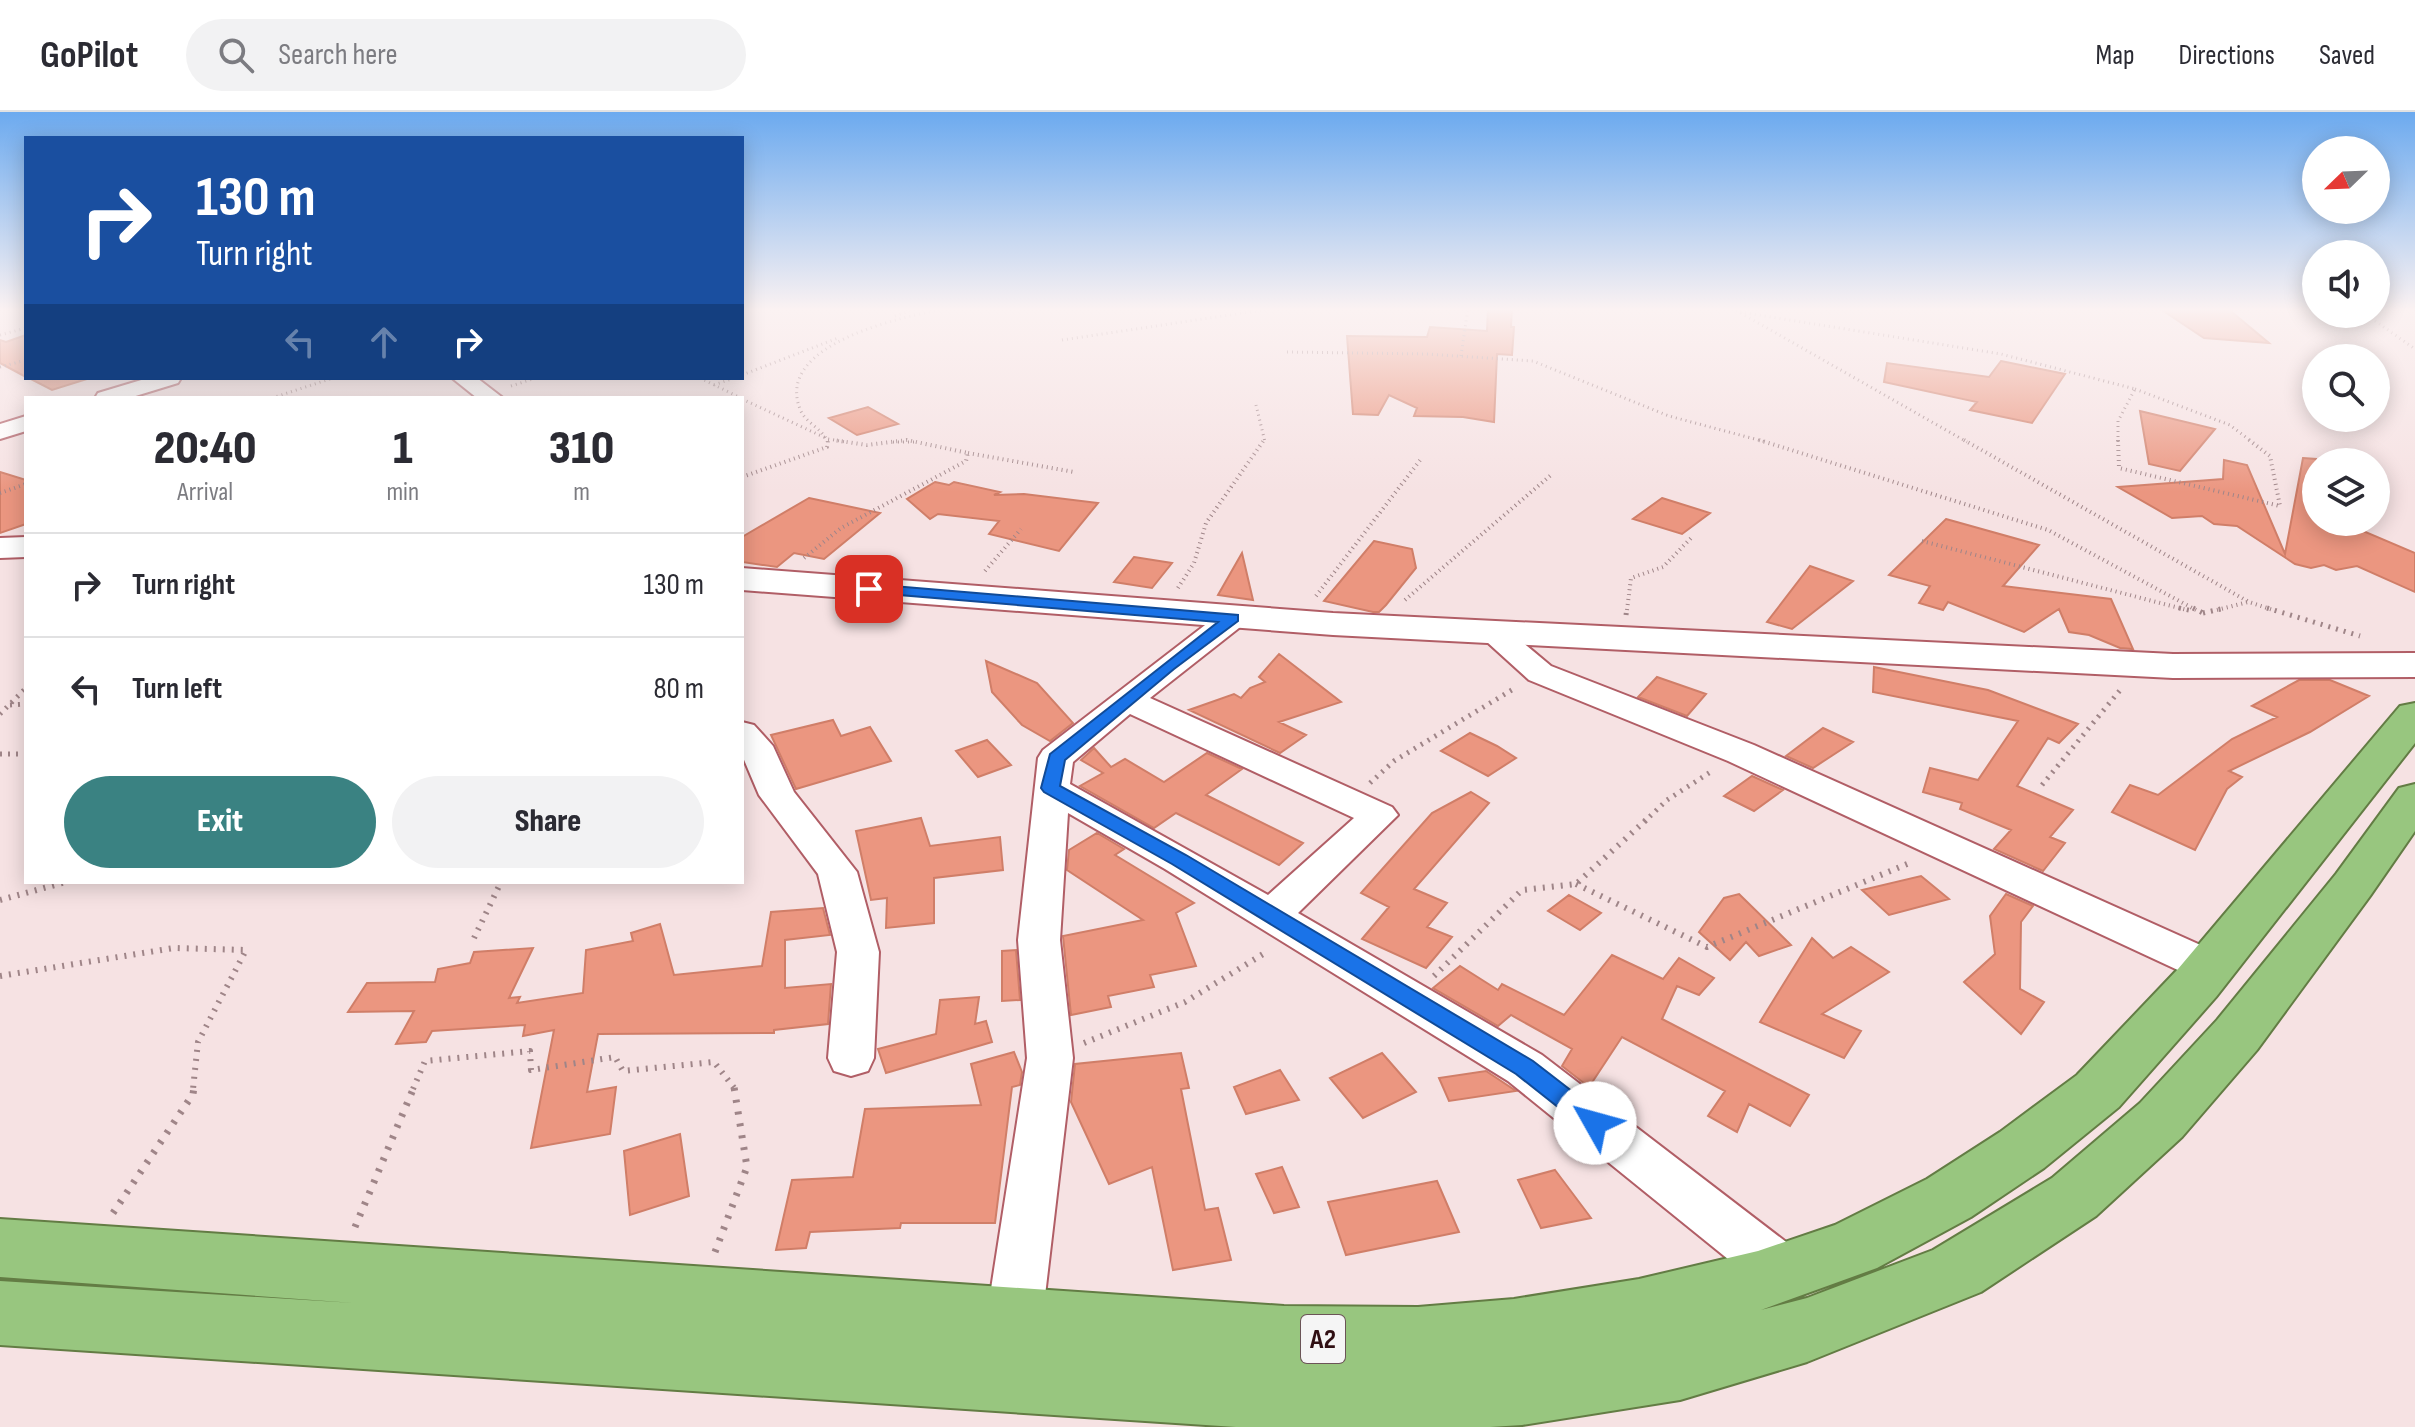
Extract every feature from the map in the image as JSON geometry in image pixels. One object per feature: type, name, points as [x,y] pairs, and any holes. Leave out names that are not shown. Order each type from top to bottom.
[{"type":"highway","name":"A2","points":[[0,1248],[1284,1339],[1418,1340],[1514,1331],[1639,1311],[1784,1272],[1854,1248],[1949,1198],[2022,1150],[2098,1091],[2210,967],[2415,715]]},
{"type":"highway","name":"A2","points":[[0,1313],[1361,1400],[1522,1390],[1680,1366],[1807,1330],[1957,1271],[2074,1197],[2161,1120],[2237,1035],[2353,885],[2415,798]]},
{"type":"street","points":[[112,396],[164,380]]},
{"type":"street","points":[[466,380],[489,396]]},
{"type":"street","points":[[0,432],[24,424]]},
{"type":"street","points":[[0,548],[24,547]]},
{"type":"street","points":[[759,580],[1162,613],[1373,626],[2143,664],[2415,665]]},
{"type":"street","points":[[1014,1321],[1050,1058],[1039,940],[1056,758],[1233,618]]},
{"type":"street","points":[[1491,632],[1540,673],[1741,753],[2210,967]]},
{"type":"street","points":[[1127,700],[1379,815],[1285,924]]},
{"type":"street","points":[[744,734],[760,754],[777,795],[837,872],[858,952],[851,1058]]},
{"type":"street","points":[[1051,788],[1525,1068],[1784,1272]]},
{"type":"path","points":[[804,369],[795,390],[800,411],[828,439]]},
{"type":"path","points":[[1554,369],[1669,416],[1741,434],[2048,530],[2203,613]]},
{"type":"path","points":[[1841,369],[2249,602],[2370,639]]},
{"type":"path","points":[[2060,369],[2135,389],[2230,425],[2270,456],[2280,506],[2119,468],[2118,421],[2135,389]]},
{"type":"path","points":[[278,396],[327,380]]},
{"type":"path","points":[[704,380],[737,396]]},
{"type":"path","points":[[714,385],[728,380]]},
{"type":"path","points":[[744,399],[828,439],[867,445],[907,440],[1074,472]]},
{"type":"path","points":[[1162,613],[1194,563],[1206,523],[1265,442],[1256,405]]},
{"type":"path","points":[[744,476],[827,447],[828,439]]},
{"type":"path","points":[[759,580],[841,528],[966,461],[968,453]]},
{"type":"path","points":[[1296,622],[1421,459]]},
{"type":"path","points":[[1373,626],[1551,475]]},
{"type":"path","points":[[0,493],[24,485]]},
{"type":"path","points":[[963,596],[1021,529]]},
{"type":"path","points":[[1623,638],[1631,578],[1663,567],[1693,536]]},
{"type":"path","points":[[1922,541],[2203,613],[2249,602]]},
{"type":"path","points":[[2042,785],[2143,664]]},
{"type":"path","points":[[1351,801],[1394,761],[1540,673]]},
{"type":"path","points":[[0,714],[24,690]]},
{"type":"path","points":[[9,705],[24,704]]},
{"type":"path","points":[[1576,884],[1667,800],[1741,753]]},
{"type":"path","points":[[0,754],[24,754]]},
{"type":"path","points":[[1411,999],[1522,890],[1576,884],[1707,947],[1948,848]]},
{"type":"path","points":[[0,900],[59,884]]},
{"type":"path","points":[[474,938],[500,884]]},
{"type":"path","points":[[1050,1058],[1185,1002],[1285,924]]},
{"type":"path","points":[[0,976],[174,948],[246,950],[198,1042],[193,1094],[86,1253]]},
{"type":"path","points":[[336,1272],[425,1061],[530,1051],[531,1070],[615,1057],[623,1071],[714,1062],[734,1086],[747,1167],[696,1299]]},
{"type":"building","points":[[1350,369],[1496,369],[1494,422],[1463,417],[1414,416],[1417,408],[1389,395],[1378,415],[1353,414]]},
{"type":"building","points":[[1886,369],[1933,369],[1989,377],[1995,369],[2042,369],[2065,374],[2032,423],[1970,410],[1977,402],[1884,382]]},
{"type":"building","points":[[33,380],[84,380],[52,390]]},
{"type":"building","points":[[868,407],[898,424],[857,435],[829,418]]},
{"type":"building","points":[[2140,411],[2215,429],[2180,471],[2149,464]]},
{"type":"building","points":[[2224,460],[2247,465],[2285,554],[2302,463],[2302,536],[2375,536],[2415,553],[2415,592],[2357,566],[2336,570],[2324,565],[2311,568],[2295,564],[2237,526],[2214,524],[2202,516],[2172,518],[2118,487],[2223,479]]},
{"type":"building","points":[[0,472],[24,479],[24,525],[0,533]]},
{"type":"building","points":[[935,482],[949,485],[954,482],[1000,492],[994,495],[1024,494],[1098,503],[1059,551],[989,534],[999,521],[938,514],[930,519],[907,499]]},
{"type":"building","points":[[809,498],[880,513],[824,559],[794,553],[777,567],[744,562],[744,536]]},
{"type":"building","points":[[1662,498],[1710,513],[1682,534],[1633,519]]},
{"type":"building","points":[[1946,519],[2039,545],[2003,586],[2111,599],[2133,649],[2069,632],[2059,609],[2024,632],[1948,602],[1943,610],[1919,603],[1930,586],[1889,575]]},
{"type":"building","points":[[1374,541],[1412,549],[1416,568],[1386,605],[1379,612],[1373,612],[1324,601]]},
{"type":"building","points":[[1242,553],[1253,600],[1218,595]]},
{"type":"building","points":[[1134,557],[1172,563],[1152,588],[1114,582]]},
{"type":"building","points":[[1810,566],[1853,581],[1792,629],[1767,622]]},
{"type":"building","points":[[1279,654],[1341,702],[1279,722],[1306,735],[1280,753],[1189,710],[1234,694],[1241,698],[1250,688],[1265,682],[1259,677]]},
{"type":"building","points":[[986,661],[1037,683],[1073,723],[1050,741],[1022,725],[992,692]]},
{"type":"building","points":[[1874,667],[1988,690],[2078,724],[2059,743],[2048,738],[2017,786],[2073,810],[2050,837],[2065,843],[2043,871],[1994,849],[2011,830],[1960,809],[1962,803],[1923,792],[1930,768],[1978,780],[2018,721],[1873,692]]},
{"type":"building","points":[[1657,677],[1706,694],[1687,716],[1638,697]]},
{"type":"building","points":[[2299,680],[2330,680],[2369,696],[2310,732],[2229,771],[2242,777],[2227,789],[2195,850],[2112,812],[2130,785],[2158,795],[2232,739],[2277,717],[2252,706]]},
{"type":"building","points":[[833,720],[841,736],[870,727],[891,761],[796,789],[771,735]]},
{"type":"building","points":[[1823,728],[1853,742],[1813,768],[1786,756]]},
{"type":"building","points":[[1470,733],[1516,758],[1488,776],[1441,751]]},
{"type":"building","points":[[987,740],[1011,765],[978,777],[956,751]]},
{"type":"building","points":[[1094,748],[1111,767],[1125,759],[1164,782],[1207,753],[1242,769],[1206,795],[1303,843],[1279,865],[1176,813],[1154,828],[1080,786],[1103,773],[1081,760]]},
{"type":"building","points":[[1752,776],[1783,790],[1754,811],[1724,796]]},
{"type":"building","points":[[1471,792],[1489,803],[1414,889],[1447,903],[1427,927],[1452,937],[1426,968],[1362,939],[1389,907],[1361,893],[1432,813]]},
{"type":"building","points":[[921,818],[930,846],[1000,837],[1003,870],[934,878],[934,923],[886,928],[887,898],[871,900],[856,831]]},
{"type":"building","points":[[1097,833],[1124,849],[1115,855],[1194,903],[1176,913],[1196,966],[1150,975],[1154,987],[1108,996],[1111,1007],[1071,1015],[1063,936],[1143,920],[1067,870],[1069,850]]},
{"type":"building","points":[[1921,876],[1949,899],[1889,915],[1862,890]]},
{"type":"building","points":[[1739,894],[1791,945],[1759,956],[1746,942],[1730,960],[1699,932],[1724,898]]},
{"type":"building","points":[[2006,894],[2033,906],[2021,922],[2020,989],[2044,1002],[2021,1034],[1964,982],[1995,954],[1990,916]]},
{"type":"building","points":[[1569,895],[1601,913],[1580,930],[1548,911]]},
{"type":"building","points":[[823,908],[830,935],[785,940],[785,988],[831,984],[828,1024],[774,1030],[774,1033],[598,1034],[587,1092],[616,1087],[610,1134],[531,1148],[554,1030],[523,1036],[525,1025],[432,1031],[426,1042],[396,1044],[414,1011],[348,1012],[367,983],[435,982],[438,969],[470,963],[474,952],[533,948],[509,998],[520,997],[517,1003],[583,993],[586,950],[633,941],[631,933],[660,924],[674,975],[762,966],[771,912]]},
{"type":"building","points":[[1812,938],[1833,958],[1851,947],[1889,972],[1822,1014],[1861,1031],[1844,1058],[1760,1022]]},
{"type":"building","points":[[1016,950],[1020,1000],[1002,1001],[1002,951]]},
{"type":"building","points":[[1612,955],[1663,979],[1679,958],[1714,978],[1699,995],[1677,986],[1662,1019],[1809,1095],[1790,1126],[1749,1104],[1737,1132],[1708,1116],[1725,1091],[1622,1037],[1589,1087],[1562,1066],[1572,1049],[1511,1015],[1498,1026],[1433,988],[1460,966],[1498,990],[1502,984],[1564,1015]]},
{"type":"building","points":[[979,997],[975,1024],[986,1021],[992,1042],[886,1073],[878,1049],[936,1034],[940,1000]]},
{"type":"building","points":[[1014,1052],[1022,1072],[1020,1085],[1012,1087],[995,1223],[901,1223],[900,1228],[810,1232],[806,1248],[776,1250],[792,1180],[853,1177],[865,1109],[981,1105],[971,1064]]},
{"type":"building","points":[[1181,1053],[1189,1088],[1181,1089],[1205,1210],[1218,1208],[1231,1260],[1173,1270],[1152,1167],[1109,1184],[1071,1102],[1075,1064]]},
{"type":"building","points":[[1382,1053],[1416,1092],[1363,1118],[1330,1078]]},
{"type":"building","points":[[1280,1070],[1299,1100],[1246,1114],[1234,1087]]},
{"type":"building","points":[[1486,1071],[1516,1091],[1449,1101],[1439,1078]]},
{"type":"building","points":[[680,1134],[689,1196],[630,1215],[624,1151]]},
{"type":"building","points":[[1282,1167],[1299,1207],[1274,1213],[1256,1174]]},
{"type":"building","points":[[1555,1170],[1591,1218],[1541,1228],[1518,1180]]},
{"type":"building","points":[[1437,1181],[1459,1232],[1346,1255],[1328,1202]]},
{"type":"route","points":[[869,589],[1233,618],[1056,758],[1051,788],[1179,860],[1525,1068],[1595,1123]]}]
